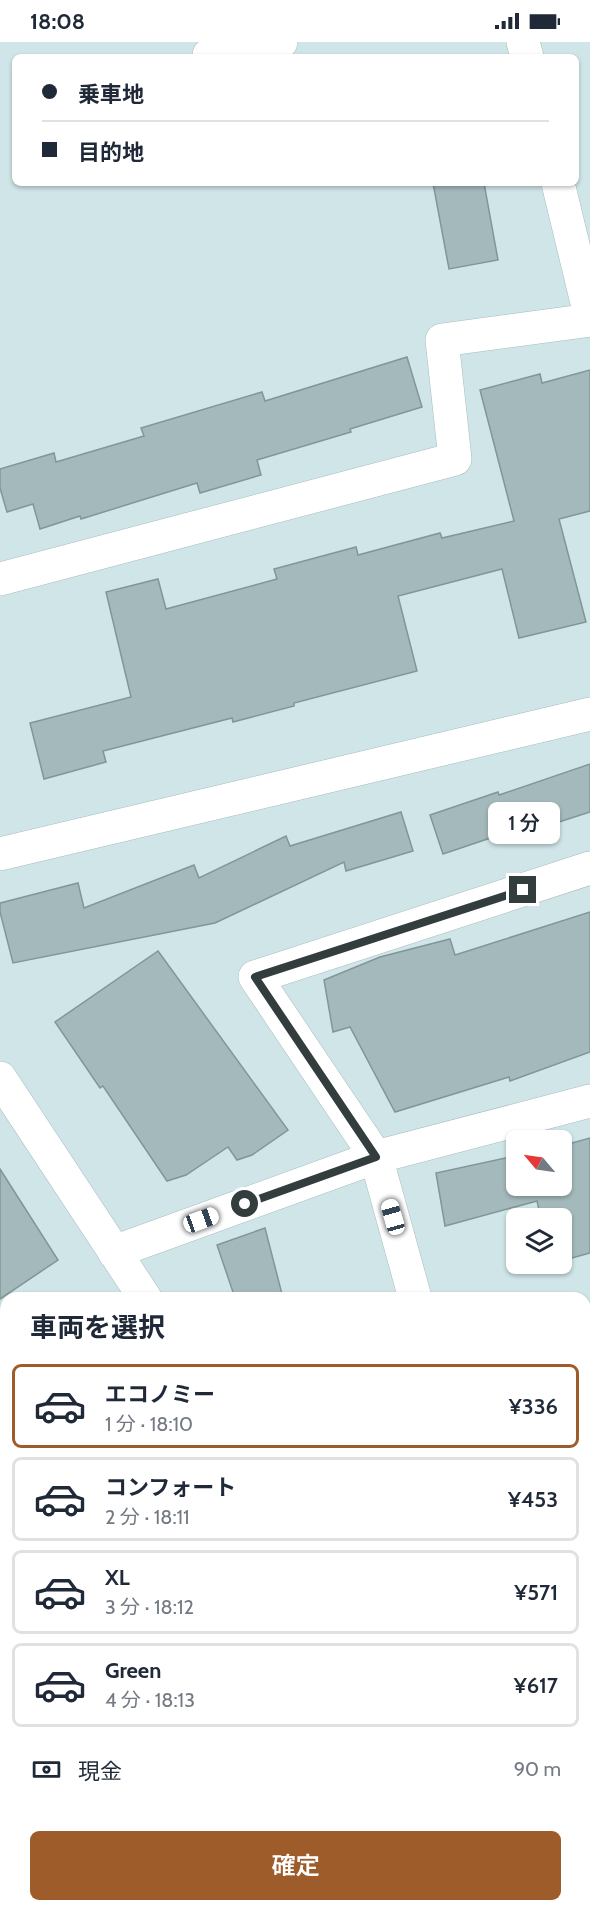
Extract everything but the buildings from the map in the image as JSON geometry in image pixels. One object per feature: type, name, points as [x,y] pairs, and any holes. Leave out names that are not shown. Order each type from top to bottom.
[{"type":"street","points":[[215,54],[281,42]]},
{"type":"street","points":[[559,186],[590,315]]},
{"type":"street","points":[[0,579],[455,459],[442,340],[590,320]]},
{"type":"street","points":[[0,854],[590,714]]},
{"type":"street","points":[[413,1292],[376,1157],[255,977],[590,868]]},
{"type":"street","points":[[0,1078],[141,1292]]},
{"type":"street","points":[[114,1252],[376,1157],[590,1101]]},
{"type":"route","points":[[245,1204],[376,1157],[255,977],[523,890]]}]
